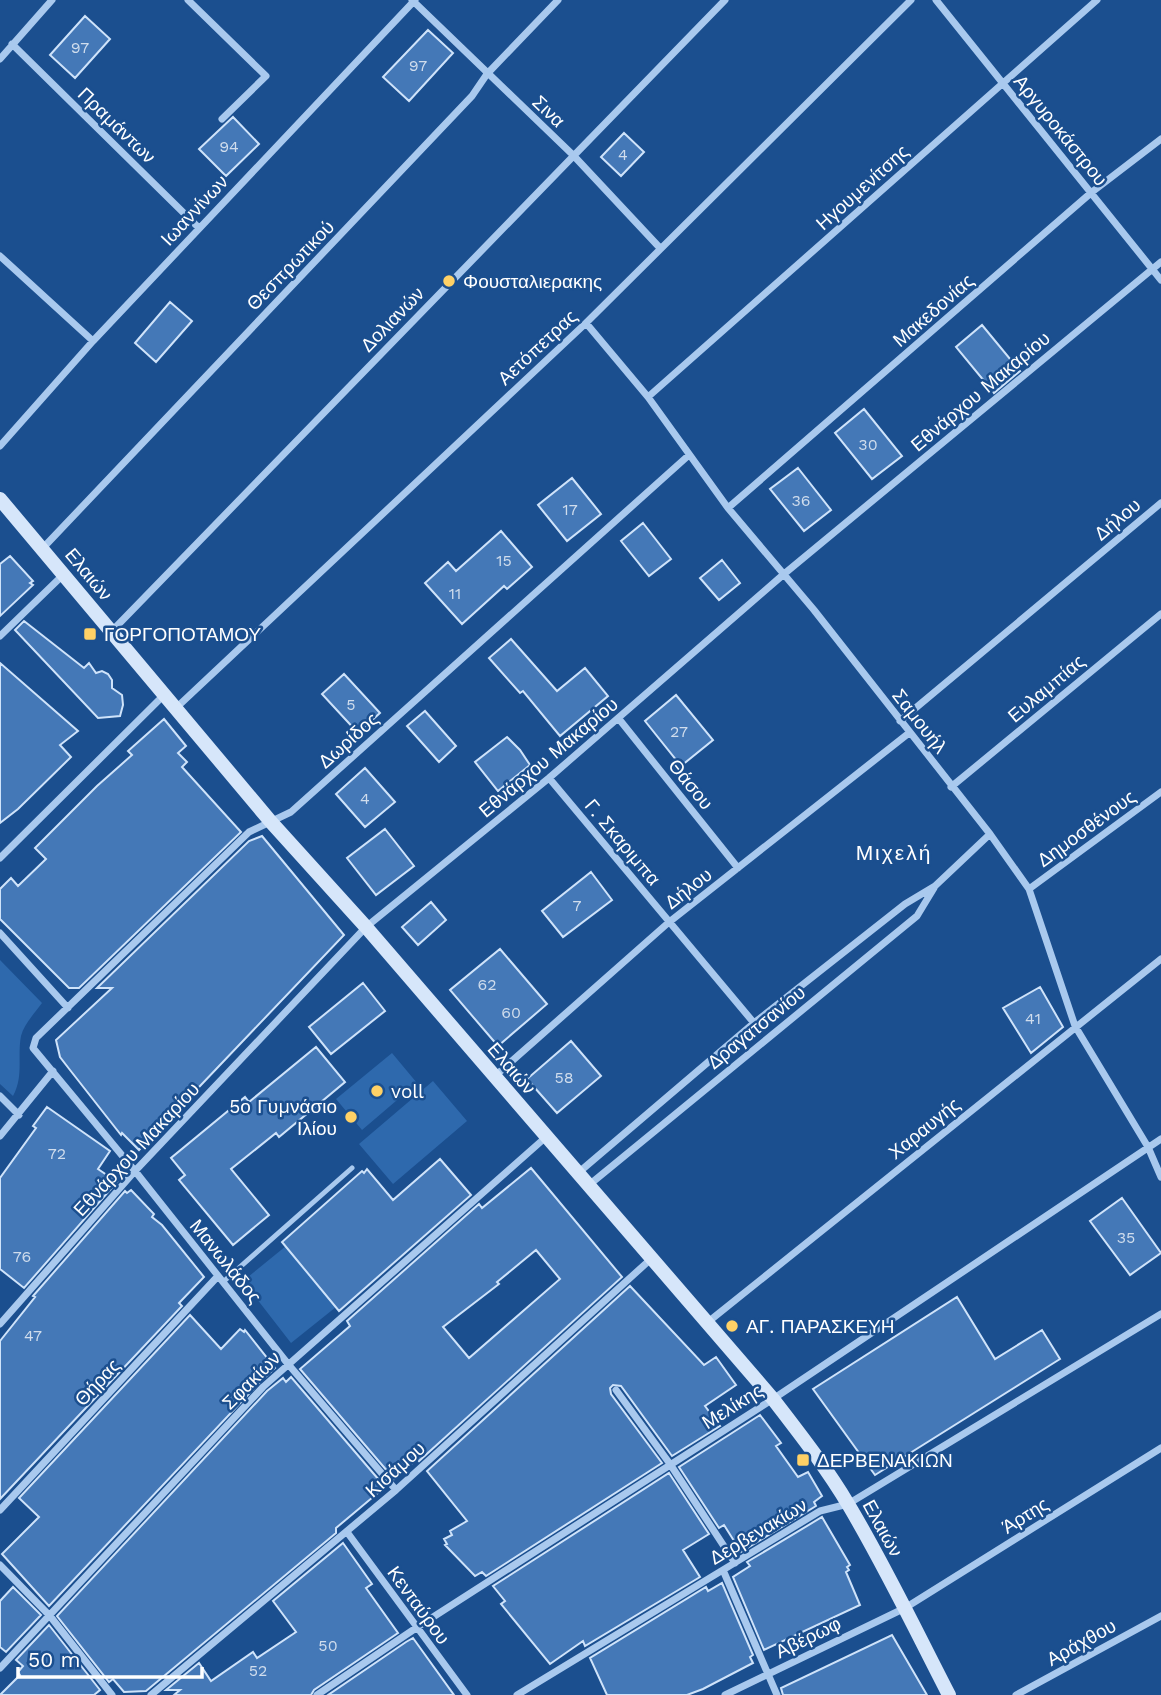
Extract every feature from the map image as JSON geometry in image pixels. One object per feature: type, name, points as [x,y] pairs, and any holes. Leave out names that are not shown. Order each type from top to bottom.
[{"type":"street","points":[[0,59],[52,0]]},
{"type":"street","points":[[188,0],[266,76],[222,119]]},
{"type":"street","name":"Σινα","points":[[414,0],[573,155],[660,248]]},
{"type":"street","name":"Ιωαννίνων","points":[[0,446],[93,341],[414,0]]},
{"type":"street","name":"Θεσπρωτικού","points":[[42,549],[472,96],[487,74],[558,0]]},
{"type":"street","name":"Δολιανών","points":[[111,632],[725,0]]},
{"type":"street","name":"Αετόπετρας","points":[[175,709],[586,323],[911,0]]},
{"type":"street","name":"Αργυροκάστρου","points":[[936,0],[1161,280]]},
{"type":"street","name":"Ηγουμενίτσης","points":[[648,397],[1097,0]]},
{"type":"street","name":"Πραμάντων","points":[[12,44],[199,228]]},
{"type":"street","name":"Μακεδονίας","points":[[728,508],[1092,192],[1161,139]]},
{"type":"street","points":[[0,256],[93,341]]},
{"type":"street","name":"Εθνάρχου Μακαρίου","points":[[0,1324],[135,1171],[366,927],[549,778],[784,574],[1161,262]]},
{"type":"street","name":"Σαμουήλ","points":[[586,323],[648,397],[728,508],[784,574],[990,834],[1029,889],[1075,1026],[1149,1147],[1161,1177]]},
{"type":"street","name":"Δωρίδος","points":[[33,1048],[36,1038],[249,832],[292,812],[689,455]]},
{"type":"street","name":"Ελαιών","points":[[0,499],[271,822],[366,927],[773,1399],[808,1444],[848,1504],[905,1608],[948,1695]]},
{"type":"street","name":"Δήλου","points":[[900,721],[1161,503]]},
{"type":"street","points":[[0,636],[64,574]]},
{"type":"street","name":"Ευλαμπίας","points":[[951,787],[1161,614]]},
{"type":"street","points":[[0,858],[164,695]]},
{"type":"street","name":"Θάσου","points":[[619,719],[738,868]]},
{"type":"street","name":"Δήλου","points":[[494,1076],[668,923],[909,733]]},
{"type":"street","name":"Γ. Σκαριμπα","points":[[549,778],[754,1023]]},
{"type":"street","name":"Δημοσθένους","points":[[1029,889],[1161,792]]},
{"type":"street","name":"Δραγατσανίου","points":[[578,1173],[754,1023],[905,904],[935,886],[990,834]]},
{"type":"street","name":"Δραγατσανίου","points":[[588,1185],[916,916],[935,886]]},
{"type":"street","points":[[0,933],[68,1008]]},
{"type":"street","name":"Χαραυγής","points":[[707,1322],[1161,959]]},
{"type":"street","name":"Μανωλάδος","points":[[33,1048],[135,1171],[288,1364],[396,1490]]},
{"type":"street","points":[[0,1136],[53,1071]]},
{"type":"street","points":[[0,1096],[19,1115]]},
{"type":"street","name":"Σφακίων","points":[[0,1668],[263,1387],[546,1137]]},
{"type":"street","name":"Μελίκης","points":[[317,1695],[416,1628],[773,1399],[1161,1139]]},
{"type":"street","name":"Κισάμου","points":[[151,1695],[396,1490],[652,1258]]},
{"type":"street","name":"Θήρας","points":[[0,1510],[220,1279]]},
{"type":"street","name":"Δερβενακίων","points":[[517,1695],[820,1511],[848,1504],[1161,1314]]},
{"type":"street","points":[[616,1390],[670,1464],[734,1563]]},
{"type":"street","name":"Άρτης","points":[[905,1608],[1161,1448]]},
{"type":"street","name":"Κενταύρου","points":[[347,1532],[467,1695]]},
{"type":"street","points":[[0,1565],[50,1616],[112,1695]]},
{"type":"street","points":[[723,1570],[777,1695]]},
{"type":"street","name":"Αβέρωφ","points":[[725,1695],[905,1608]]},
{"type":"street","name":"Αράχθου","points":[[1016,1695],[1161,1616]]},
{"type":"lane","points":[[220,1279],[352,1168]]},
{"type":"shaded area","points":[[0,960],[42,1003],[22,1032],[19,1074],[13,1096],[0,1084]]},
{"type":"shaded area","name":"voll","points":[[392,1053],[417,1083],[362,1130],[336,1099]]},
{"type":"shaded area","points":[[433,1081],[467,1121],[393,1184],[359,1144]]},
{"type":"shaded area","points":[[286,1246],[336,1307],[291,1343],[243,1281]]},
{"type":"building","points":[[85,16],[110,39],[75,78],[50,55]]},
{"type":"building","points":[[428,30],[453,53],[409,101],[383,77]]},
{"type":"building","points":[[233,117],[259,144],[226,176],[199,149]]},
{"type":"building","points":[[624,133],[644,152],[621,176],[601,157]]},
{"type":"building","points":[[170,302],[192,321],[156,362],[135,343]]},
{"type":"building","points":[[982,325],[1020,371],[994,393],[956,347]]},
{"type":"building","points":[[864,409],[902,456],[872,479],[835,433]]},
{"type":"building","points":[[798,468],[831,510],[804,531],[770,489]]},
{"type":"building","points":[[572,478],[601,514],[567,541],[538,505]]},
{"type":"building","points":[[643,523],[671,559],[649,576],[621,541]]},
{"type":"building","points":[[501,531],[532,567],[507,589],[504,586],[462,624],[425,583],[448,562],[456,571]]},
{"type":"building","points":[[10,556],[33,581],[30,583],[33,585],[0,616],[0,564]]},
{"type":"building","points":[[722,560],[740,583],[719,600],[700,578]]},
{"type":"building","points":[[24,621],[84,668],[89,663],[96,673],[102,671],[108,674],[112,680],[112,688],[122,695],[120,716],[98,718],[15,630]]},
{"type":"building","points":[[511,639],[557,691],[585,668],[608,696],[560,736],[523,691],[520,693],[489,658]]},
{"type":"building","points":[[0,663],[78,731],[60,745],[71,757],[0,823]]},
{"type":"building","points":[[344,674],[380,713],[358,733],[322,694]]},
{"type":"building","points":[[676,695],[713,740],[681,766],[645,721]]},
{"type":"building","points":[[425,711],[456,746],[439,762],[407,726]]},
{"type":"building","points":[[164,719],[186,746],[178,753],[187,762],[182,767],[241,832],[79,988],[69,988],[0,919],[0,889],[11,878],[18,886],[46,859],[35,848],[132,755],[128,751]]},
{"type":"building","points":[[507,737],[530,765],[498,791],[475,762]]},
{"type":"building","points":[[365,768],[395,802],[365,827],[336,794]]},
{"type":"building","points":[[385,829],[414,866],[376,895],[347,858]]},
{"type":"building","points":[[262,836],[344,935],[139,1150],[122,1133],[121,1135],[60,1057],[56,1040],[112,988],[97,988],[249,841]]},
{"type":"building","points":[[591,872],[612,900],[563,937],[542,911]]},
{"type":"building","points":[[431,902],[446,920],[418,945],[402,927]]},
{"type":"building","points":[[500,949],[547,1004],[498,1046],[450,990]]},
{"type":"building","points":[[363,983],[385,1011],[331,1054],[309,1027]]},
{"type":"building","points":[[1040,987],[1063,1027],[1031,1053],[1003,1008]]},
{"type":"building","points":[[571,1041],[601,1076],[557,1113],[527,1079]]},
{"type":"building","points":[[316,1047],[345,1082],[279,1137],[276,1133],[231,1169],[269,1215],[233,1245],[179,1180],[185,1175],[171,1158],[245,1097],[249,1102]]},
{"type":"building","points":[[47,1107],[110,1151],[98,1169],[117,1182],[24,1288],[0,1269],[0,1178],[36,1128],[33,1126]]},
{"type":"building","points":[[440,1159],[471,1195],[339,1311],[282,1242],[362,1171],[364,1173],[367,1169],[393,1200]]},
{"type":"building","points":[[531,1168],[622,1277],[419,1461],[417,1459],[394,1479],[300,1369],[350,1326],[347,1321],[479,1204],[482,1208]],"holes":[[[536,1250],[560,1279],[469,1358],[443,1327],[499,1284],[497,1282]]]},
{"type":"building","points":[[131,1190],[154,1214],[152,1217],[162,1225],[204,1277],[179,1303],[182,1306],[0,1499],[0,1341],[35,1297],[33,1296],[125,1191],[127,1193]]},
{"type":"building","points":[[1122,1198],[1161,1253],[1130,1275],[1090,1221]]},
{"type":"building","points":[[630,1286],[704,1365],[716,1357],[736,1385],[705,1406],[720,1426],[672,1456],[621,1386],[613,1385],[610,1388],[611,1394],[662,1463],[486,1576],[482,1572],[475,1576],[445,1545],[447,1544],[444,1539],[452,1535],[450,1531],[467,1521],[427,1471]]},
{"type":"building","points":[[957,1297],[995,1359],[1042,1330],[1060,1359],[875,1475],[813,1389]]},
{"type":"building","points":[[190,1315],[221,1349],[240,1329],[244,1332],[245,1330],[275,1368],[49,1606],[2,1554],[39,1517],[19,1498]]},
{"type":"building","points":[[291,1377],[385,1487],[336,1528],[336,1533],[146,1691],[124,1692],[113,1679],[109,1682],[57,1616],[267,1391],[283,1378],[286,1382]]},
{"type":"building","points":[[760,1415],[781,1443],[776,1446],[798,1477],[808,1472],[822,1496],[814,1502],[816,1506],[741,1552],[724,1525],[719,1528],[679,1467]]},
{"type":"building","points":[[669,1473],[709,1534],[683,1550],[700,1577],[585,1646],[583,1641],[550,1664],[501,1604],[505,1601],[493,1586]]},
{"type":"building","points":[[822,1517],[850,1565],[846,1572],[860,1605],[764,1650],[733,1577],[750,1566],[747,1562]]},
{"type":"building","points":[[343,1543],[372,1584],[366,1588],[398,1633],[314,1690],[311,1695],[174,1695],[180,1690],[166,1690],[199,1663],[211,1681],[253,1652],[257,1658],[296,1632],[273,1601]]},
{"type":"building","points":[[722,1583],[753,1655],[750,1657],[753,1663],[687,1695],[607,1695],[590,1658],[706,1587],[708,1591]]},
{"type":"building","points":[[13,1587],[41,1615],[6,1652],[0,1647],[0,1601]]},
{"type":"building","points":[[49,1625],[100,1690],[94,1695],[0,1695],[20,1675],[18,1672],[23,1666],[16,1660]]},
{"type":"building","points":[[892,1635],[927,1695],[783,1695],[781,1688]]},
{"type":"building","points":[[413,1638],[454,1695],[328,1695],[406,1642]]},
{"type":"place","name":"Φουσταλιερακης","points":[[449,281]]},
{"type":"place","name":"ΓΟΡΓΟΠΟΤΑΜΟΥ","points":[[90,634]]},
{"type":"place","name":"voll","points":[[377,1091]]},
{"type":"place","name":"5ο Γυμνάσιο Ιλίου","points":[[351,1117]]},
{"type":"place","name":"ΑΓ. ΠΑΡΑΣΚΕΥΗ","points":[[732,1326]]},
{"type":"place","name":"ΔΕΡΒΕΝΑΚΙΩΝ","points":[[803,1460]]},
{"type":"district","name":"Μιχελή","points":[[894,853]]}]
